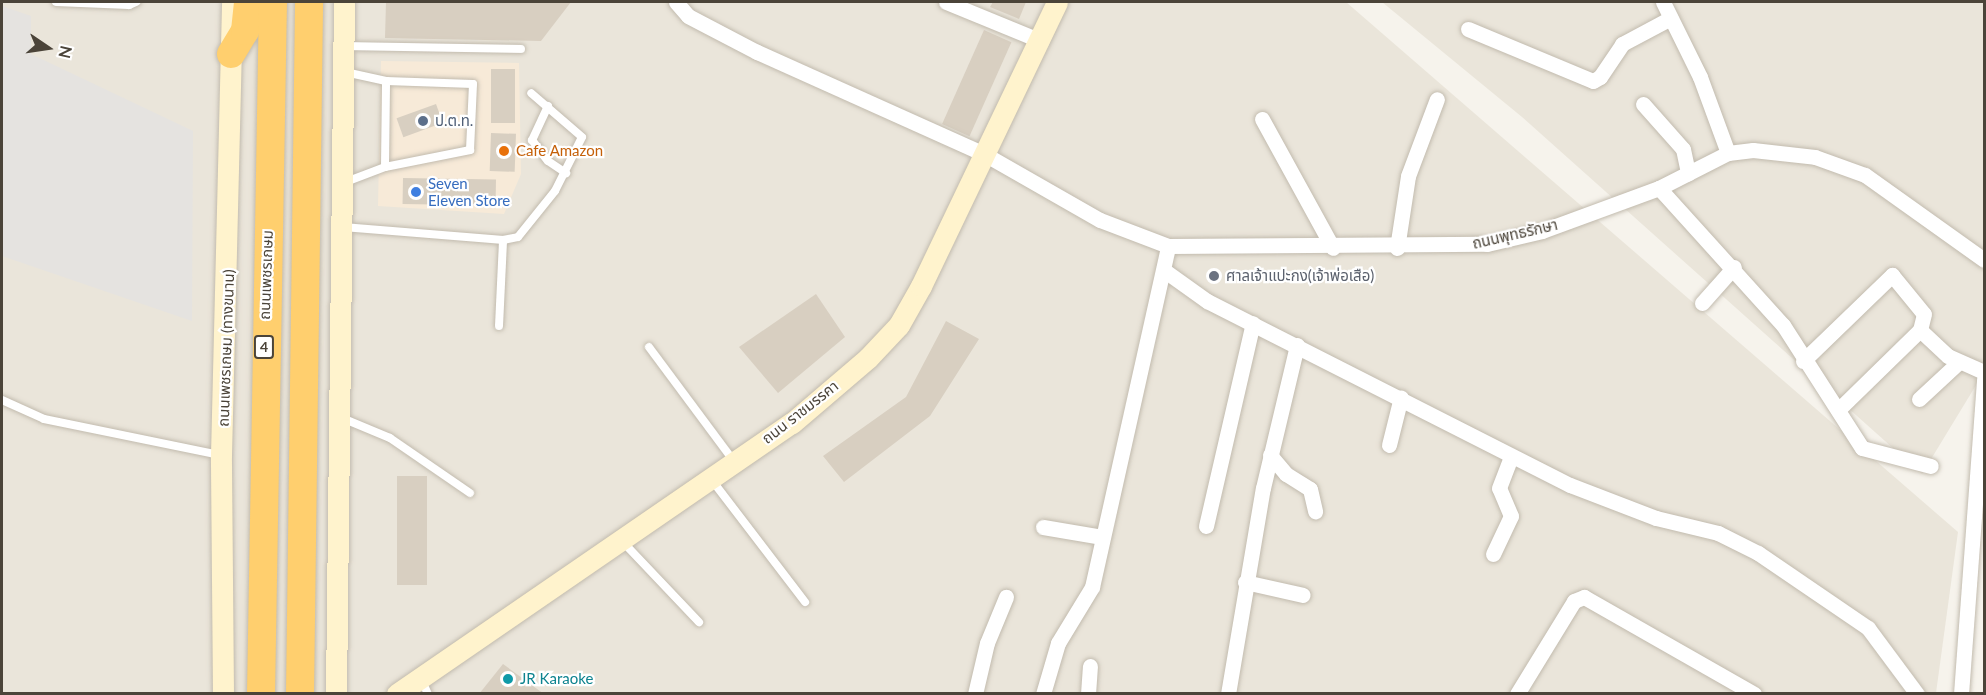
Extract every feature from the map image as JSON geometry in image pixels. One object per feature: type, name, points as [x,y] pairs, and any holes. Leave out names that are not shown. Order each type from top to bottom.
[{"type":"highway","points":[[231,54],[245,31],[248,2]]},
{"type":"highway","name":"ถนนเพชรเกษม","points":[[261,693],[273,2]]},
{"type":"highway","points":[[300,693],[309,2]]},
{"type":"main road","name":"ถนนเพชรเกษม (ทางขนาน)","points":[[223,693],[221,455],[229,268],[232,2]]},
{"type":"main road","points":[[336,693],[344,2]]},
{"type":"main road","name":"ถนน ราชมรรคา","points":[[397,693],[424,685],[621,539],[792,423],[899,325],[986,155],[1041,41],[1057,2]]},
{"type":"street","points":[[676,2],[691,9]]},
{"type":"street","points":[[946,2],[1041,41]]},
{"type":"street","points":[[1663,2],[1728,153]]},
{"type":"street","name":"ถนนพุทธรักษา","points":[[691,9],[757,52],[986,155],[1100,220],[1168,246],[1397,248],[1487,244],[1532,234],[1659,188],[1728,153],[1784,151],[1847,167],[1893,192],[1984,260]]},
{"type":"street","points":[[1468,29],[1593,81],[1600,77],[1622,44],[1671,18]]},
{"type":"street","points":[[1397,248],[1408,176],[1437,99]]},
{"type":"street","points":[[1643,104],[1683,148],[1688,173]]},
{"type":"street","points":[[1262,119],[1333,248]]},
{"type":"street","points":[[1659,188],[1734,267],[1784,325],[1803,361],[1862,448],[1931,466]]},
{"type":"street","points":[[1043,693],[1058,643],[1092,587],[1127,416],[1165,271],[1168,246]]},
{"type":"street","points":[[1702,303],[1734,267]]},
{"type":"street","points":[[1165,271],[1207,301],[1401,397],[1511,457],[1570,485],[1656,518],[1718,533],[1758,553],[1868,628],[1917,693]]},
{"type":"street","points":[[1803,361],[1888,276],[1895,276],[1924,314],[1920,330],[1838,410]]},
{"type":"street","points":[[1206,526],[1253,323]]},
{"type":"street","points":[[1920,330],[1959,362],[1984,372]]},
{"type":"street","points":[[1228,693],[1245,582],[1270,455],[1297,345]]},
{"type":"street","points":[[1919,399],[1959,362]]},
{"type":"street","points":[[1961,693],[1984,379]]},
{"type":"street","points":[[1389,445],[1401,397]]},
{"type":"street","points":[[1270,455],[1286,474],[1310,489],[1315,511]]},
{"type":"street","points":[[1493,554],[1511,516],[1499,488],[1511,457]]},
{"type":"street","points":[[1043,527],[1102,537]]},
{"type":"street","points":[[1245,582],[1303,595]]},
{"type":"street","points":[[975,693],[987,643],[1006,597]]},
{"type":"street","points":[[1516,693],[1574,601],[1584,597],[1754,693]]},
{"type":"street","points":[[1088,693],[1090,666]]},
{"type":"lane","points":[[56,2],[129,5],[136,2]]},
{"type":"lane","points":[[344,46],[521,49]]},
{"type":"lane","points":[[343,184],[385,166],[470,150],[473,84],[386,81],[344,72]]},
{"type":"lane","points":[[385,166],[386,81]]},
{"type":"lane","points":[[343,227],[503,240],[518,237],[566,173],[582,137],[531,93]]},
{"type":"lane","points":[[548,106],[532,140],[548,161],[566,173]]},
{"type":"lane","points":[[499,326],[503,240]]},
{"type":"lane","points":[[649,347],[734,461]]},
{"type":"lane","points":[[2,400],[44,419],[221,455]]},
{"type":"lane","points":[[338,416],[390,438],[470,493]]},
{"type":"lane","points":[[710,478],[805,602]]},
{"type":"lane","points":[[621,539],[699,622]]},
{"type":"shaded area","points":[[2,2],[1346,2],[1958,532],[1936,693],[2,693]]},
{"type":"shaded area","points":[[1382,2],[1984,2],[1984,372],[1922,474],[1522,117]]},
{"type":"shaded area","points":[[2,6],[31,16],[31,54],[193,131],[192,321],[2,256]]},
{"type":"shaded area","points":[[381,61],[519,63],[521,174],[504,214],[378,206]]},
{"type":"building","points":[[386,2],[571,2],[541,41],[385,38]]},
{"type":"building","points":[[993,2],[1026,2],[1019,19],[990,7]]},
{"type":"building","points":[[984,30],[1011,42],[970,136],[942,124]]},
{"type":"building","points":[[491,69],[515,69],[515,123],[491,123]]},
{"type":"building","points":[[436,104],[443,123],[403,137],[397,118]]},
{"type":"building","points":[[491,133],[516,134],[515,172],[490,171]]},
{"type":"building","points":[[403,178],[496,180],[496,206],[403,204]]},
{"type":"building","points":[[816,294],[845,337],[778,393],[739,347]]},
{"type":"building","points":[[946,321],[979,339],[930,416],[844,482],[823,456],[906,397]]},
{"type":"building","points":[[397,476],[427,476],[427,585],[397,585]]},
{"type":"building","name":"JR Karaoke","points":[[503,664],[544,694],[479,694]]},
{"type":"place","name":"ป.ต.ท.","points":[[423,121]]},
{"type":"place","name":"Cafe Amazon","points":[[504,151]]},
{"type":"place","name":"Seven Eleven Store","points":[[416,192]]},
{"type":"place","name":"ศาลเจ้าแปะกง(เจ้าพ่อเสือ)","points":[[1214,276]]},
{"type":"place","name":"JR Karaoke","points":[[508,679]]}]
